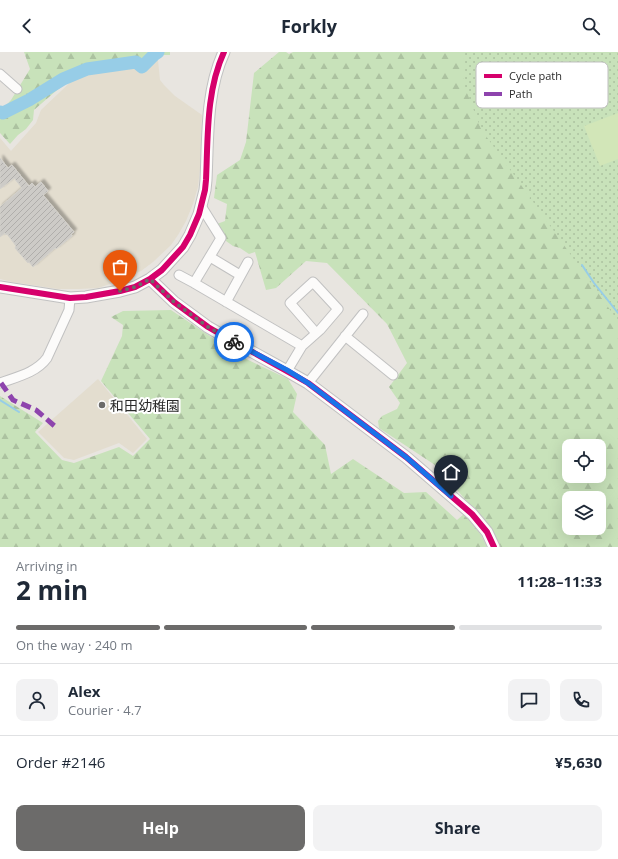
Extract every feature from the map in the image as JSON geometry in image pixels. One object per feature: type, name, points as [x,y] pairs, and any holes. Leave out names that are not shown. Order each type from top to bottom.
[{"type":"street","points":[[0,287],[70,298],[86,297],[112,293],[135,287],[150,279],[162,270],[183,247],[190,235],[201,206],[206,180],[209,112],[216,74],[224,52]]},
{"type":"street","points":[[0,74],[17,89]]},
{"type":"street","points":[[194,283],[221,238],[201,206]]},
{"type":"street","points":[[210,257],[240,275]]},
{"type":"street","points":[[226,302],[248,262]]},
{"type":"street","points":[[180,275],[302,346]]},
{"type":"street","points":[[150,279],[174,302],[208,327],[308,383],[406,457],[472,514],[487,532],[494,547]]},
{"type":"street","points":[[287,370],[302,346],[316,334],[338,309],[313,282],[290,303],[316,334]]},
{"type":"street","points":[[0,383],[33,371],[43,364],[69,310],[70,298]]},
{"type":"street","points":[[308,383],[363,314]]},
{"type":"street","points":[[345,336],[393,375]]},
{"type":"shaded area","points":[[156,57],[158,60],[160,80],[175,96],[202,115],[198,187],[186,221],[171,245],[141,271],[119,281],[98,288],[58,289],[0,279],[0,138],[11,151],[36,123],[41,110],[78,75],[138,68],[140,71]]},
{"type":"shaded area","points":[[98,379],[147,439],[133,453],[119,443],[74,460],[64,458],[38,432]]},
{"type":"green space","points":[[24,52],[170,52],[170,55],[159,55],[142,60],[86,65],[34,110],[33,120],[10,144],[0,133],[0,112],[11,100],[30,69]]},
{"type":"green space","points":[[279,52],[286,52],[289,54],[293,52],[478,52],[489,62],[476,62],[476,108],[542,108],[618,175],[618,547],[500,547],[491,529],[435,465],[379,428],[378,421],[382,416],[397,409],[400,403],[389,387],[407,363],[387,324],[327,263],[306,261],[276,288],[266,290],[255,252],[249,254],[226,241],[217,224],[225,221],[227,204],[214,198],[217,175],[240,160],[246,142],[254,73]]},
{"type":"green space","points":[[463,52],[618,52],[618,321],[481,129],[464,85]]},
{"type":"green space","points":[[618,113],[618,159],[600,166],[584,126]]},
{"type":"green space","points":[[171,310],[238,355],[288,379],[297,394],[293,412],[325,445],[331,474],[353,459],[404,493],[426,492],[457,520],[464,514],[481,535],[487,547],[0,547],[0,396],[43,423],[35,432],[62,460],[74,463],[119,447],[133,456],[150,439],[101,381],[122,336],[123,325],[111,317],[123,311]]},
{"type":"building","points":[[0,158],[8,168],[12,165],[29,186],[32,183],[35,187],[41,182],[48,191],[43,195],[74,232],[71,234],[72,236],[33,267],[15,248],[16,246],[7,234],[6,235],[5,233],[0,237],[0,207],[22,188],[14,178],[0,189]]},
{"type":"waterway","points":[[0,112],[3,113],[29,100],[63,79],[87,69],[136,62],[142,67],[158,52]]},
{"type":"waterway","points":[[582,265],[618,313]]},
{"type":"waterway","points":[[0,400],[19,412]]},
{"type":"marked path","points":[[1,383],[13,400],[36,410],[58,429]]},
{"type":"cycle path","points":[[0,287],[70,298],[86,297],[135,287],[150,279],[162,270],[183,247],[199,214],[205,190],[211,98],[218,67],[224,52]]},
{"type":"cycle path","points":[[150,279],[174,302],[208,327],[308,383],[406,457],[472,514],[487,532],[494,547]]},
{"type":"way so far","points":[[120,291],[135,287],[150,279],[174,302],[208,327],[234,342]]},
{"type":"place","name":"和田幼稚園","points":[[102,405]]},
{"type":"route","points":[[234,342],[308,383],[406,457],[451,496]]}]
